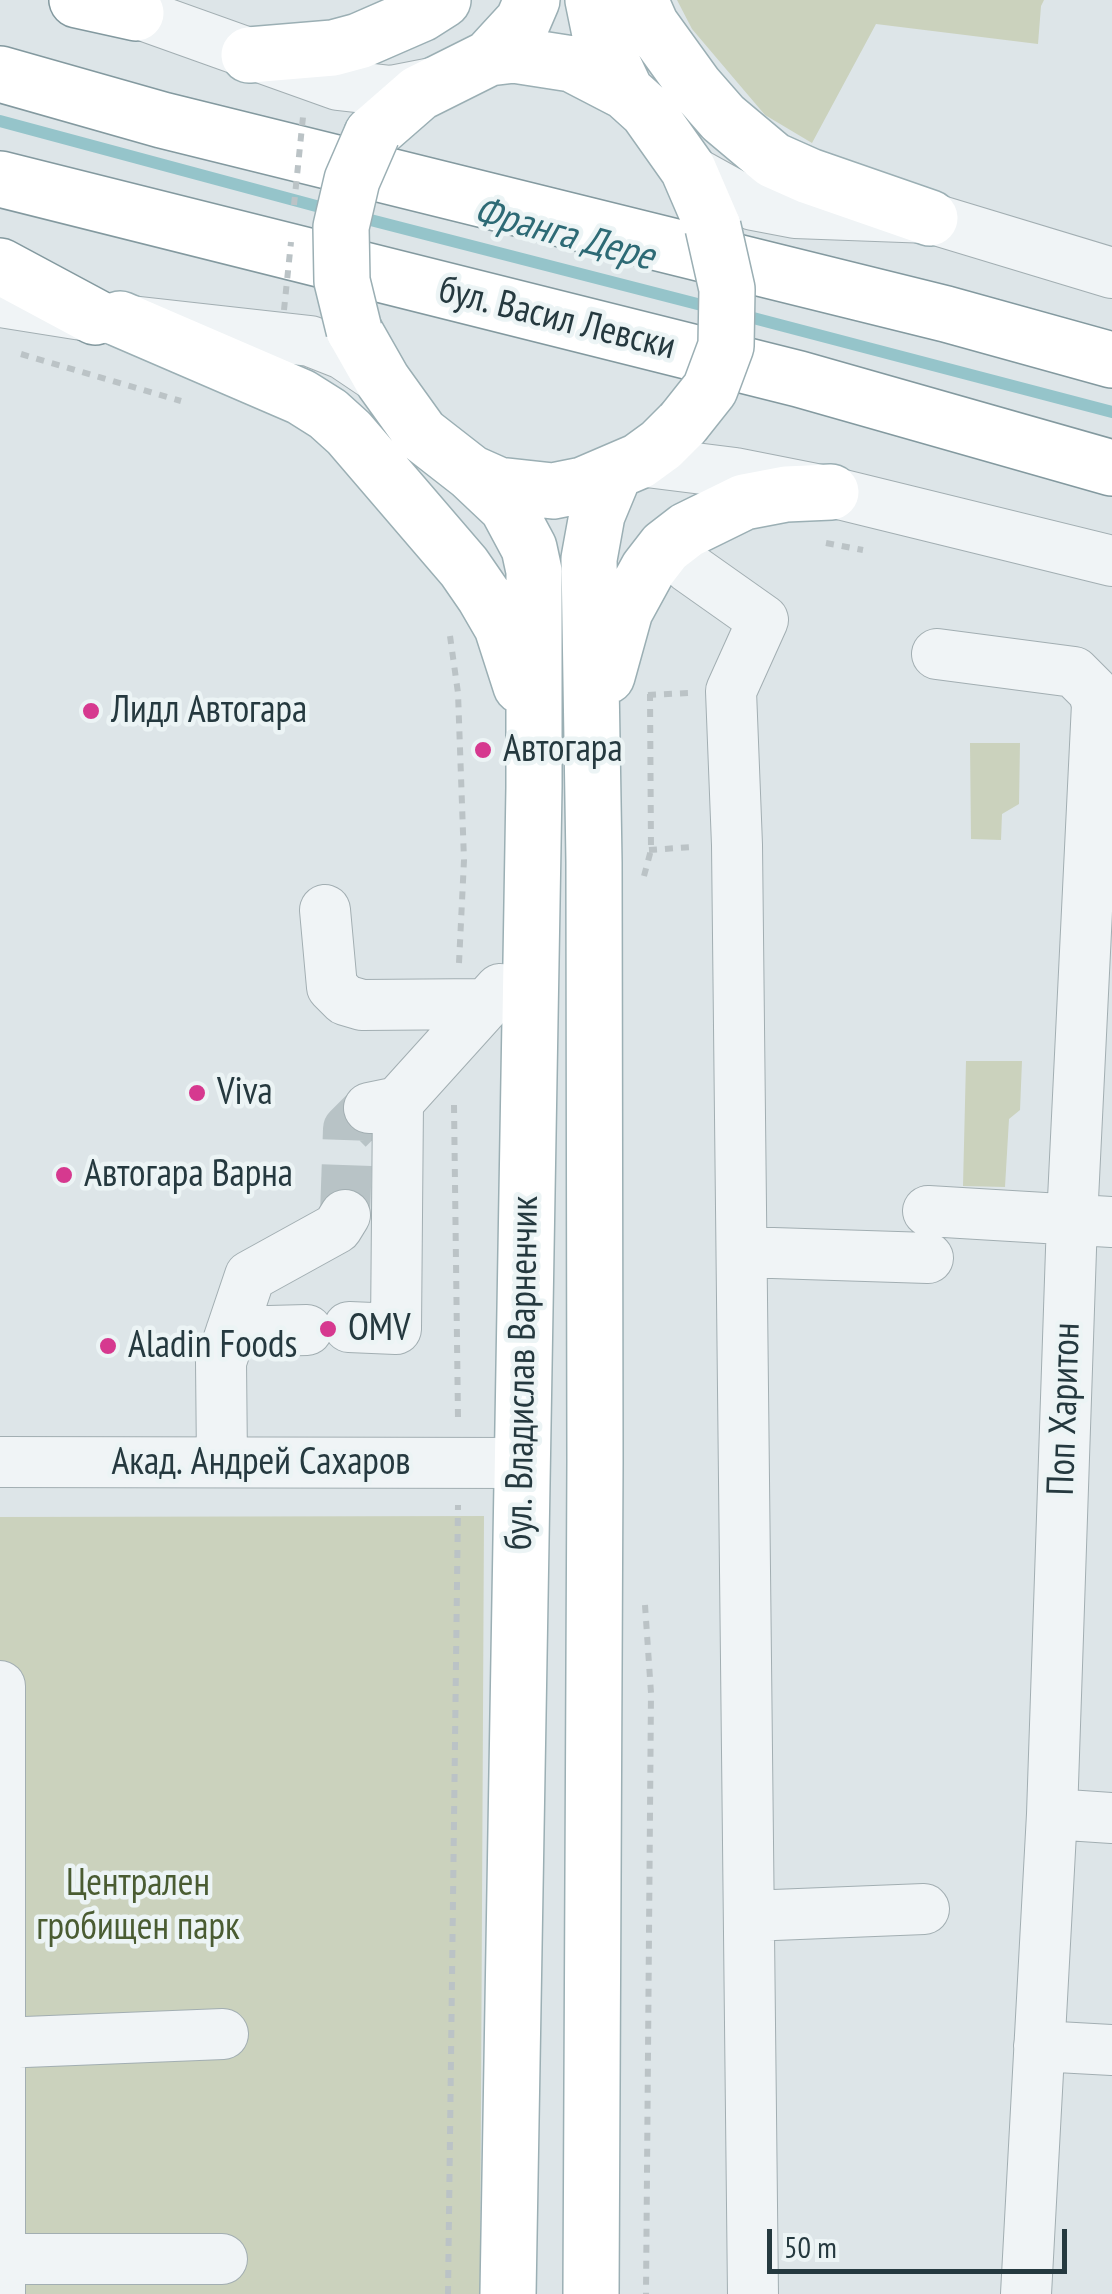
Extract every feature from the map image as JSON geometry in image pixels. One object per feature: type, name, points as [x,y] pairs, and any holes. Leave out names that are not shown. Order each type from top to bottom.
[{"type":"main road","points":[[77,0],[118,7]]},
{"type":"main road","points":[[249,55],[333,48],[359,41],[422,14],[443,0]]},
{"type":"main road","points":[[489,58],[523,21],[532,0]]},
{"type":"main road","points":[[593,0],[601,39],[626,92]]},
{"type":"main road","points":[[640,0],[651,25],[696,86],[723,118],[772,160],[930,218]]},
{"type":"main road","points":[[514,55],[572,64],[626,92],[646,110],[688,169],[714,227],[727,290],[726,346],[710,389],[682,423],[661,445],[627,467],[583,485],[553,491],[498,485],[471,473],[420,434],[382,381],[354,330],[342,281],[342,227],[352,180],[372,134],[419,93],[489,58],[514,55]]},
{"type":"main road","points":[[0,74],[162,120],[946,314],[1112,360]]},
{"type":"main road","name":"бул. Васил Левски","points":[[0,179],[798,379],[1112,468]]},
{"type":"main road","points":[[0,266],[108,318],[301,398],[328,414],[349,433],[484,596],[512,654],[534,736]]},
{"type":"main road","name":"бул. Владислав Варненчик","points":[[591,2294],[594,862],[588,559],[597,515],[627,467]]},
{"type":"main road","name":"бул. Владислав Варненчик","points":[[471,473],[507,508],[529,548],[534,571],[508,2294]]},
{"type":"main road","points":[[590,732],[625,611],[648,569],[665,548],[686,530],[744,502],[786,494],[831,492]]},
{"type":"street","points":[[118,7],[338,84],[390,91],[437,82]]},
{"type":"street","points":[[688,169],[726,192],[765,208],[795,213],[930,218],[1112,273]]},
{"type":"street","points":[[0,302],[310,341],[342,354],[382,381]]},
{"type":"street","points":[[627,467],[734,473],[831,492],[1112,561]]},
{"type":"street","points":[[688,567],[762,620],[732,691],[753,2294]]},
{"type":"street","name":"Поп Харитон","points":[[937,654],[1074,672],[1093,691],[1097,704],[1092,1221],[1052,1814],[1026,2294]]},
{"type":"street","points":[[326,910],[332,987],[345,1000],[465,1017]]},
{"type":"street","points":[[232,1332],[396,1330],[384,1105],[452,1039],[465,1017],[530,956]]},
{"type":"street","points":[[222,1462],[221,1362],[250,1276],[337,1228],[345,1214]]},
{"type":"street","points":[[742,1252],[1092,1221]]},
{"type":"street","name":"Акад. Андрей Сахаров","points":[[0,1462],[522,1463]]},
{"type":"street","points":[[0,1686],[0,2294]]},
{"type":"street","points":[[1052,1814],[1112,1818]]},
{"type":"street","points":[[749,1916],[924,1909]]},
{"type":"street","points":[[0,2043],[223,2034]]},
{"type":"street","points":[[1039,2046],[1112,2050]]},
{"type":"street","points":[[0,2259],[222,2259]]},
{"type":"path","points":[[16,353],[186,402]]},
{"type":"path","points":[[448,2294],[465,1017],[458,693]]},
{"type":"path","points":[[635,851],[737,845]]},
{"type":"green space","points":[[677,0],[1044,0],[1038,44],[876,24],[812,143],[765,115],[692,29]]},
{"type":"green space","points":[[970,743],[1020,743],[1019,804],[1002,814],[1001,840],[971,839]]},
{"type":"green space","points":[[966,1061],[1022,1061],[1020,1110],[1009,1119],[1005,1187],[963,1186]]},
{"type":"green space","name":"Централен гробищен парк","points":[[484,1516],[480,2294],[0,2294],[0,1517]]},
{"type":"waterway","name":"Франга Дере","points":[[0,121],[331,210]]},
{"type":"waterway","name":"Франга Дере","points":[[355,216],[713,308]]},
{"type":"waterway","name":"Франга Дере","points":[[738,314],[1112,412]]},
{"type":"tunnel","points":[[345,1215],[348,1129],[369,1108]]},
{"type":"place","name":"Лидл Автогара","points":[[91,711]]},
{"type":"place","name":"Автогара","points":[[483,750]]},
{"type":"place","name":"Viva","points":[[197,1093]]},
{"type":"place","name":"Автогара Варна","points":[[64,1175]]},
{"type":"place","name":"OMV","points":[[328,1329]]},
{"type":"place","name":"Aladin Foods","points":[[108,1346]]}]
